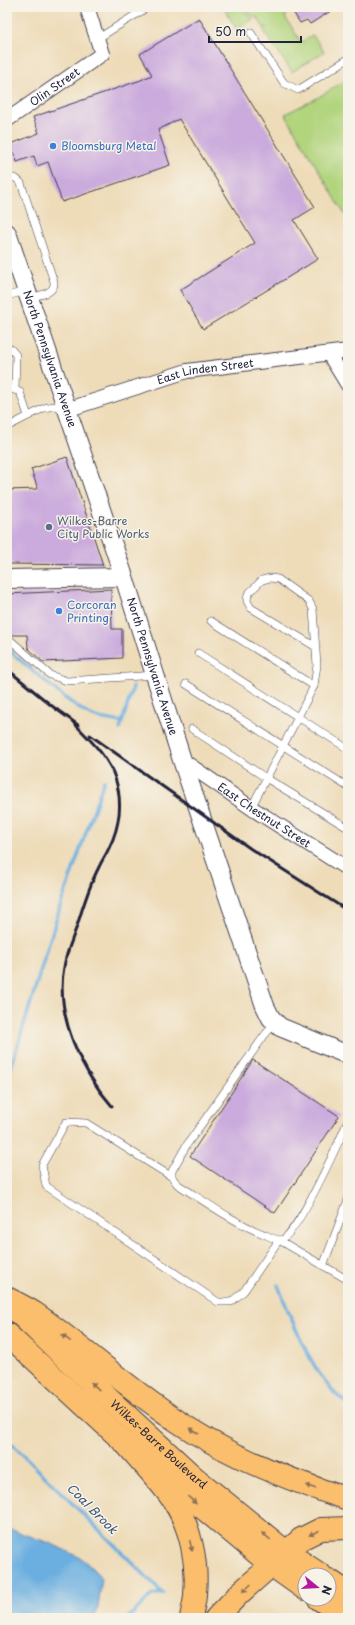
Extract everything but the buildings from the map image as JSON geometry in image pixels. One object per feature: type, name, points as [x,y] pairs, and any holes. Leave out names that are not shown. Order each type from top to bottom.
[{"type":"main road","points":[[7,1298],[35,1314],[167,1415],[198,1434],[234,1454],[270,1471],[307,1486],[348,1499]]},
{"type":"main road","name":"Wilkes-Barre Boulevard","points":[[7,1301],[97,1388],[194,1477],[278,1558],[297,1580]]},
{"type":"main road","name":"Wilkes-Barre Boulevard","points":[[7,1334],[126,1444],[278,1558],[301,1567]]},
{"type":"main road","points":[[126,1444],[160,1483],[174,1502],[186,1529],[193,1551],[195,1571],[195,1595],[191,1618]]},
{"type":"main road","points":[[216,1618],[278,1558],[301,1539],[321,1530],[348,1528]]},
{"type":"main road","points":[[337,1585],[348,1593]]},
{"type":"main road","points":[[331,1607],[347,1618]]},
{"type":"street","points":[[87,7],[97,39]]},
{"type":"street","name":"Olin Street","points":[[7,120],[102,54],[97,39]]},
{"type":"street","name":"North Pennsylvania Avenue","points":[[8,237],[124,577],[182,760],[265,1006],[275,1023]]},
{"type":"street","name":"East Linden Street","points":[[66,410],[187,371],[348,351]]},
{"type":"street","points":[[329,354],[348,384]]},
{"type":"street","points":[[7,579],[124,577]]},
{"type":"street","name":"East Chestnut Street","points":[[182,760],[250,808],[348,869]]},
{"type":"street","points":[[275,1023],[280,1027],[348,1055]]},
{"type":"lane","points":[[97,39],[148,7]]},
{"type":"lane","points":[[251,34],[284,83],[298,90],[348,59]]},
{"type":"lane","points":[[7,179],[12,177],[16,178],[20,183],[54,282],[52,291],[28,295],[7,296]]},
{"type":"lane","points":[[7,348],[11,349],[16,355],[15,390]]},
{"type":"lane","points":[[7,388],[20,392],[28,416]]},
{"type":"lane","points":[[7,427],[50,406],[66,410]]},
{"type":"lane","points":[[250,808],[314,686],[317,665],[316,647],[313,609],[309,601],[278,579],[270,578],[262,580],[248,594],[247,602],[251,608],[316,647]]},
{"type":"lane","points":[[211,621],[314,686]]},
{"type":"lane","points":[[7,637],[50,675],[67,681],[155,675]]},
{"type":"lane","points":[[198,652],[348,749]]},
{"type":"lane","points":[[186,684],[348,788]]},
{"type":"lane","points":[[192,729],[266,778],[348,828]]},
{"type":"lane","points":[[172,1177],[172,1170],[186,1146],[264,1036],[275,1023]]},
{"type":"lane","points":[[348,1121],[327,1168],[294,1230],[286,1239],[279,1240],[244,1291],[231,1302],[218,1302],[46,1186],[42,1165],[66,1122],[86,1122],[172,1177],[177,1184],[244,1227],[279,1240],[348,1280]]},
{"type":"lane","points":[[323,1266],[348,1200]]},
{"type":"green space","points":[[223,7],[240,7],[253,19],[237,30]]},
{"type":"green space","points":[[243,7],[281,7],[287,15],[285,17],[301,42],[313,35],[324,52],[292,72],[265,33],[264,29],[267,27],[264,28],[257,17],[255,18]]},
{"type":"green space","points":[[348,79],[348,220],[285,114],[317,98]]},
{"type":"water","points":[[7,1528],[52,1544],[83,1559],[102,1578],[98,1607],[94,1618],[7,1618]]},
{"type":"waterway","points":[[7,649],[65,698],[86,713],[98,718],[122,722]]},
{"type":"waterway","points":[[120,729],[133,687]]},
{"type":"waterway","points":[[7,1080],[61,904],[104,781]]},
{"type":"waterway","points":[[278,1285],[297,1332],[315,1367],[326,1383],[337,1395],[348,1403]]},
{"type":"waterway","name":"Coal Brook","points":[[7,1439],[163,1593]]},
{"type":"waterway","points":[[128,1618],[152,1595],[163,1593]]},
{"type":"railway","points":[[7,669],[78,725]]},
{"type":"railway","points":[[73,722],[108,762],[115,778],[120,804],[118,822],[113,840],[95,874],[69,946],[64,967],[62,985],[63,1004],[73,1041],[90,1076],[112,1106]]},
{"type":"railway","points":[[90,735],[251,849],[348,911]]},
{"type":"place","name":"Bloomsburg Metal","points":[[53,146]]},
{"type":"place","name":"Wilkes-Barre City Public Works","points":[[49,527]]},
{"type":"place","name":"Corcoran Printing","points":[[59,611]]}]
